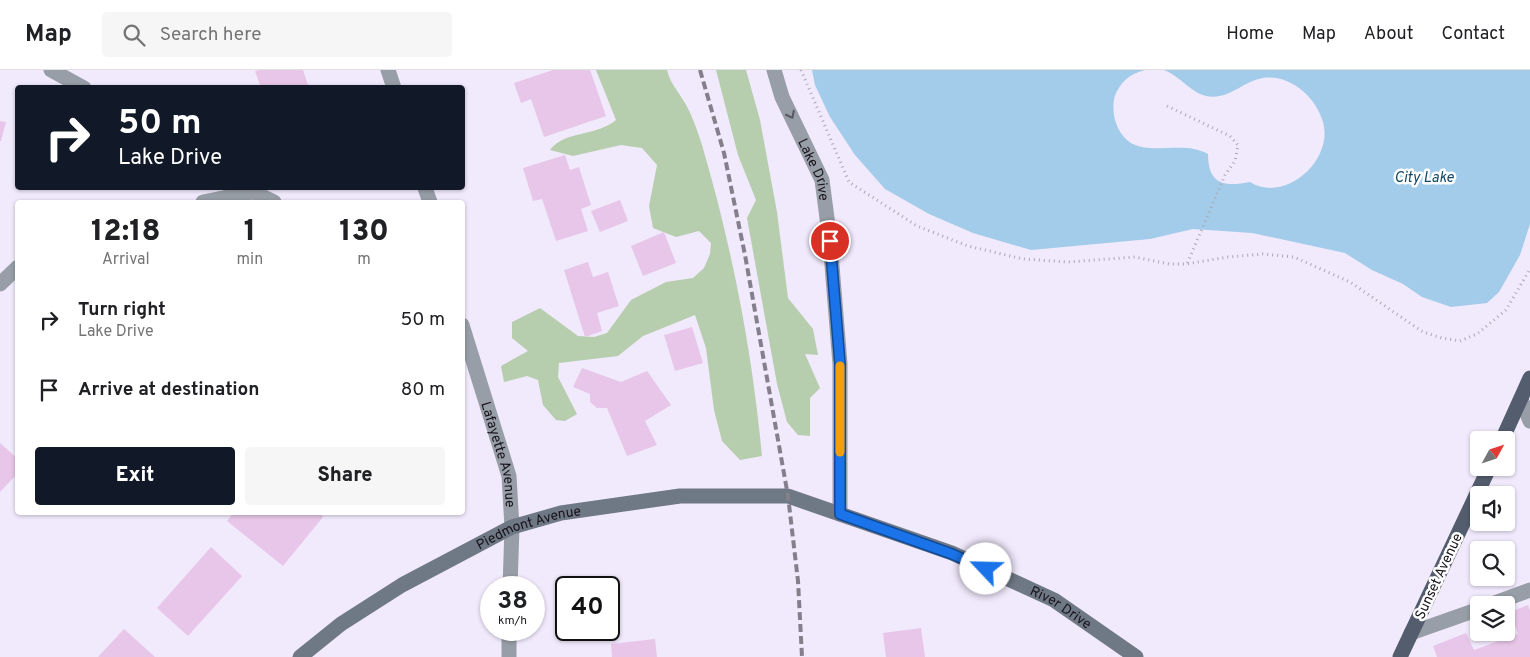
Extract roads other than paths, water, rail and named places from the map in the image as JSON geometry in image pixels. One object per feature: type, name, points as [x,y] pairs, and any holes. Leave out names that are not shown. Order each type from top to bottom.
[{"type":"main road","points":[[1506,431],[1530,378]]},
{"type":"main road","name":"Sunset Avenue","points":[[1400,657],[1485,476]]},
{"type":"street","points":[[51,70],[78,85]]},
{"type":"street","points":[[388,70],[393,85]]},
{"type":"street","name":"Lake Drive","points":[[774,70],[782,97],[822,180],[830,241],[840,364],[840,514]]},
{"type":"street","points":[[211,200],[249,190],[270,200]]},
{"type":"street","points":[[0,284],[15,271]]},
{"type":"street","name":"Lafayette Avenue","points":[[465,335],[509,476],[512,527],[510,576]]},
{"type":"street","points":[[1521,399],[1530,421]]},
{"type":"street","name":"Piedmont Avenue","points":[[300,657],[341,624],[402,585],[512,527],[560,513],[680,496],[788,496],[840,514]]},
{"type":"street","name":"River Drive","points":[[840,514],[952,554],[1054,600],[1136,657]]},
{"type":"street","points":[[1513,596],[1530,590]]},
{"type":"street","points":[[1411,634],[1470,612]]},
{"type":"street","points":[[509,641],[509,657]]},
{"type":"water","name":"City Lake","points":[[812,70],[1145,70],[1128,78],[1115,96],[1113,104],[1114,116],[1123,136],[1133,144],[1144,147],[1196,149],[1208,154],[1211,172],[1220,182],[1226,184],[1250,182],[1264,187],[1278,187],[1291,183],[1304,175],[1314,163],[1321,150],[1324,136],[1323,122],[1320,113],[1308,96],[1300,89],[1283,80],[1263,78],[1221,96],[1206,96],[1195,91],[1164,70],[1530,70],[1530,224],[1520,255],[1499,292],[1487,303],[1451,307],[1422,297],[1403,284],[1372,270],[1345,253],[1252,233],[1193,229],[1150,239],[1031,250],[973,233],[929,214],[885,189],[855,155],[830,117],[815,85]]},
{"type":"railway","points":[[700,70],[724,153],[745,255],[788,496],[798,581],[802,657]]}]
